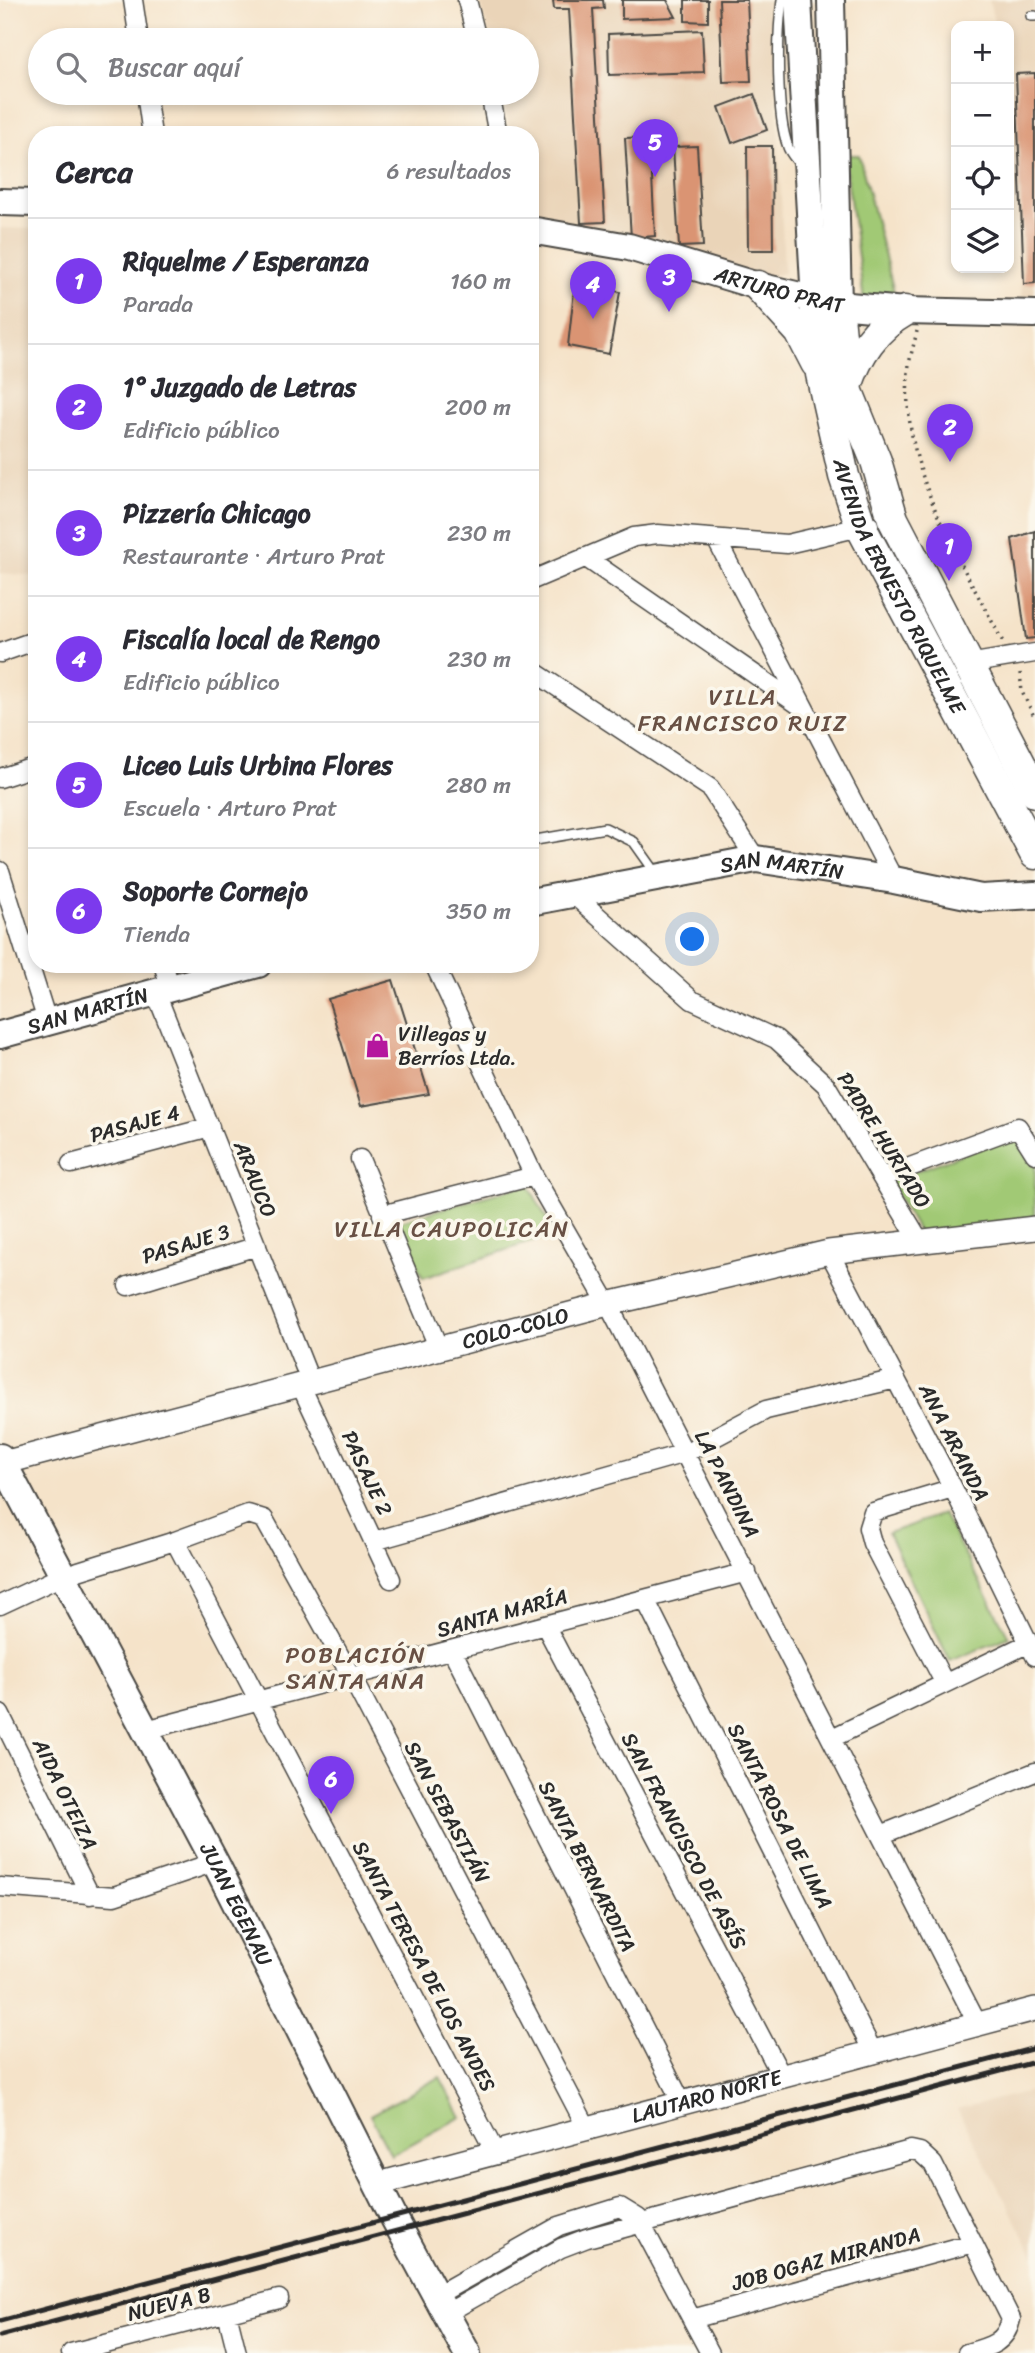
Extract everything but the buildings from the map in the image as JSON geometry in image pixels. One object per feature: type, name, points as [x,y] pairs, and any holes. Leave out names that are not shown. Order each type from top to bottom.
[{"type":"main road","points":[[798,0],[808,177],[827,303]]},
{"type":"main road","points":[[827,303],[831,0]]},
{"type":"main road","points":[[0,202],[28,203]]},
{"type":"main road","name":"ARTURO PRAT","points":[[539,232],[629,247],[758,286],[827,303],[913,312],[1035,314]]},
{"type":"main road","points":[[758,286],[800,332],[834,380],[885,324],[913,312]]},
{"type":"main road","name":"AVENIDA ERNESTO RIQUELME","points":[[827,303],[844,476],[861,527],[1035,854]]},
{"type":"main road","name":"AVENIDA ERNESTO RIQUELME","points":[[834,380],[876,461],[893,519],[1035,792]]},
{"type":"main road","name":"SAN MARTÍN","points":[[539,900],[756,859],[894,880],[981,898],[1035,895]]},
{"type":"main road","name":"SAN MARTÍN","points":[[0,1035],[163,982],[210,973]]},
{"type":"main road","name":"JUAN EGENAU","points":[[1,1460],[215,1862],[467,2353]]},
{"type":"street","points":[[133,0],[137,28]]},
{"type":"street","points":[[467,0],[474,28]]},
{"type":"street","points":[[148,105],[151,126]]},
{"type":"street","points":[[492,105],[496,126]]},
{"type":"street","points":[[539,577],[634,537],[658,534],[787,544],[893,519]]},
{"type":"street","points":[[716,539],[894,880]]},
{"type":"street","points":[[585,557],[802,707]]},
{"type":"street","points":[[0,653],[28,643]]},
{"type":"street","points":[[968,664],[1035,653]]},
{"type":"street","points":[[539,675],[710,788],[756,859]]},
{"type":"street","points":[[0,778],[28,769]]},
{"type":"street","points":[[0,871],[4,902],[28,968]]},
{"type":"street","name":"PADRE HURTADO","points":[[573,894],[692,1000],[776,1039],[816,1075],[883,1177],[919,1240]]},
{"type":"street","points":[[30,973],[47,1021]]},
{"type":"street","name":"LA PANDINA","points":[[438,973],[534,1176],[608,1304],[978,2025]]},
{"type":"street","name":"ARAUCO","points":[[163,982],[210,1127],[257,1246],[306,1384]]},
{"type":"street","name":"PASAJE 4","points":[[71,1164],[210,1127]]},
{"type":"street","points":[[883,1177],[1018,1127],[1035,1154]]},
{"type":"street","points":[[360,1159],[439,1349]]},
{"type":"street","points":[[382,1215],[534,1176]]},
{"type":"street","name":"COLO-COLO","points":[[1,1460],[306,1384],[608,1304],[828,1252],[1035,1228]]},
{"type":"street","name":"PASAJE 3","points":[[128,1286],[257,1246]]},
{"type":"street","name":"ANA ARANDA","points":[[828,1252],[953,1488],[1032,1649]]},
{"type":"street","points":[[374,1541],[685,1453],[766,1410],[896,1380]]},
{"type":"street","name":"PASAJE 2","points":[[306,1384],[391,1579]]},
{"type":"street","points":[[944,1682],[872,1543],[868,1528],[873,1512],[953,1488]]},
{"type":"street","name":"SAN SEBASTIÁN","points":[[175,1541],[248,1514],[264,1518],[351,1676],[587,2128]]},
{"type":"street","points":[[0,1605],[62,1576],[175,1541]]},
{"type":"street","name":"SANTA TERESA DE LOS ANDES","points":[[175,1541],[495,2152]]},
{"type":"street","name":"SANTA MARÍA","points":[[146,1730],[747,1572]]},
{"type":"street","name":"SANTA ROSA DE LIMA","points":[[645,1599],[874,2054]]},
{"type":"street","name":"SAN FRANCISCO DE ASÍS","points":[[545,1625],[782,2077]]},
{"type":"street","points":[[832,1738],[944,1682],[1032,1649]]},
{"type":"street","name":"SANTA BERNARDITA","points":[[452,1650],[682,2103]]},
{"type":"street","name":"AIDA OTEIZA","points":[[0,1714],[90,1895]]},
{"type":"street","points":[[881,1835],[1035,1772]]},
{"type":"street","points":[[0,1887],[41,1888],[90,1895],[124,1894],[215,1862]]},
{"type":"street","name":"LAUTARO NORTE","points":[[378,2184],[1035,2009]]},
{"type":"street","points":[[442,2304],[561,2248],[904,2150],[920,2152],[933,2164],[1011,2319],[1009,2330],[1001,2341],[967,2353]]},
{"type":"street","points":[[641,2224],[710,2353]]},
{"type":"street","name":"JOB OGAZ MIRANDA","points":[[692,2319],[972,2243]]},
{"type":"street","name":"NUEVA B","points":[[71,2353],[279,2299]]},
{"type":"street","points":[[227,2313],[237,2353]]},
{"type":"lane","points":[[782,0],[778,27],[783,130],[788,149],[808,177]]},
{"type":"lane","points":[[539,839],[605,828],[634,842],[659,877]]},
{"type":"path","points":[[913,312],[908,373],[910,427],[934,508],[1023,679],[1022,692],[1035,718]]},
{"type":"shaded area","points":[[480,0],[773,0],[784,273],[762,278],[539,221],[539,126],[509,126],[506,105],[539,105],[539,28],[487,28]]},
{"type":"shaded area","points":[[989,0],[1035,0],[1035,298],[1022,298],[1014,169],[1014,21],[994,21]]},
{"type":"shaded area","points":[[0,228],[28,229],[28,575],[0,573]]},
{"type":"shaded area","points":[[1035,2090],[1035,2257],[957,2109]]},
{"type":"green space","points":[[844,155],[859,155],[897,304],[864,301]]},
{"type":"green space","points":[[1017,1134],[1035,1166],[1035,1238],[923,1240],[889,1181]]},
{"type":"green space","points":[[528,1184],[555,1234],[423,1278],[397,1222]]},
{"type":"green space","points":[[943,1514],[1009,1637],[950,1661],[888,1533]]},
{"type":"green space","points":[[440,2077],[461,2117],[391,2155],[370,2115]]},
{"type":"railway","points":[[0,2321],[1035,2048]]},
{"type":"railway","points":[[0,2336],[1035,2062]]},
{"type":"place","name":"Liceo Luis Urbina Flores","points":[[655,177]]},
{"type":"place","name":"Pizzería Chicago","points":[[669,312]]},
{"type":"place","name":"Fiscalía local de Rengo","points":[[593,319]]},
{"type":"place","name":"1° Juzgado de Letras","points":[[950,462]]},
{"type":"place","name":"Riquelme / Esperanza","points":[[949,581]]},
{"type":"place","name":"Villegas y Berríos Ltda.","points":[[378,1046]]},
{"type":"place","name":"Soporte Cornejo","points":[[331,1814]]},
{"type":"district","name":"VILLA FRANCISCO RUIZ","points":[[743,710]]},
{"type":"district","name":"VILLA CAUPOLICÁN","points":[[452,1229]]},
{"type":"district","name":"POBLACIÓN SANTA ANA","points":[[356,1668]]}]
